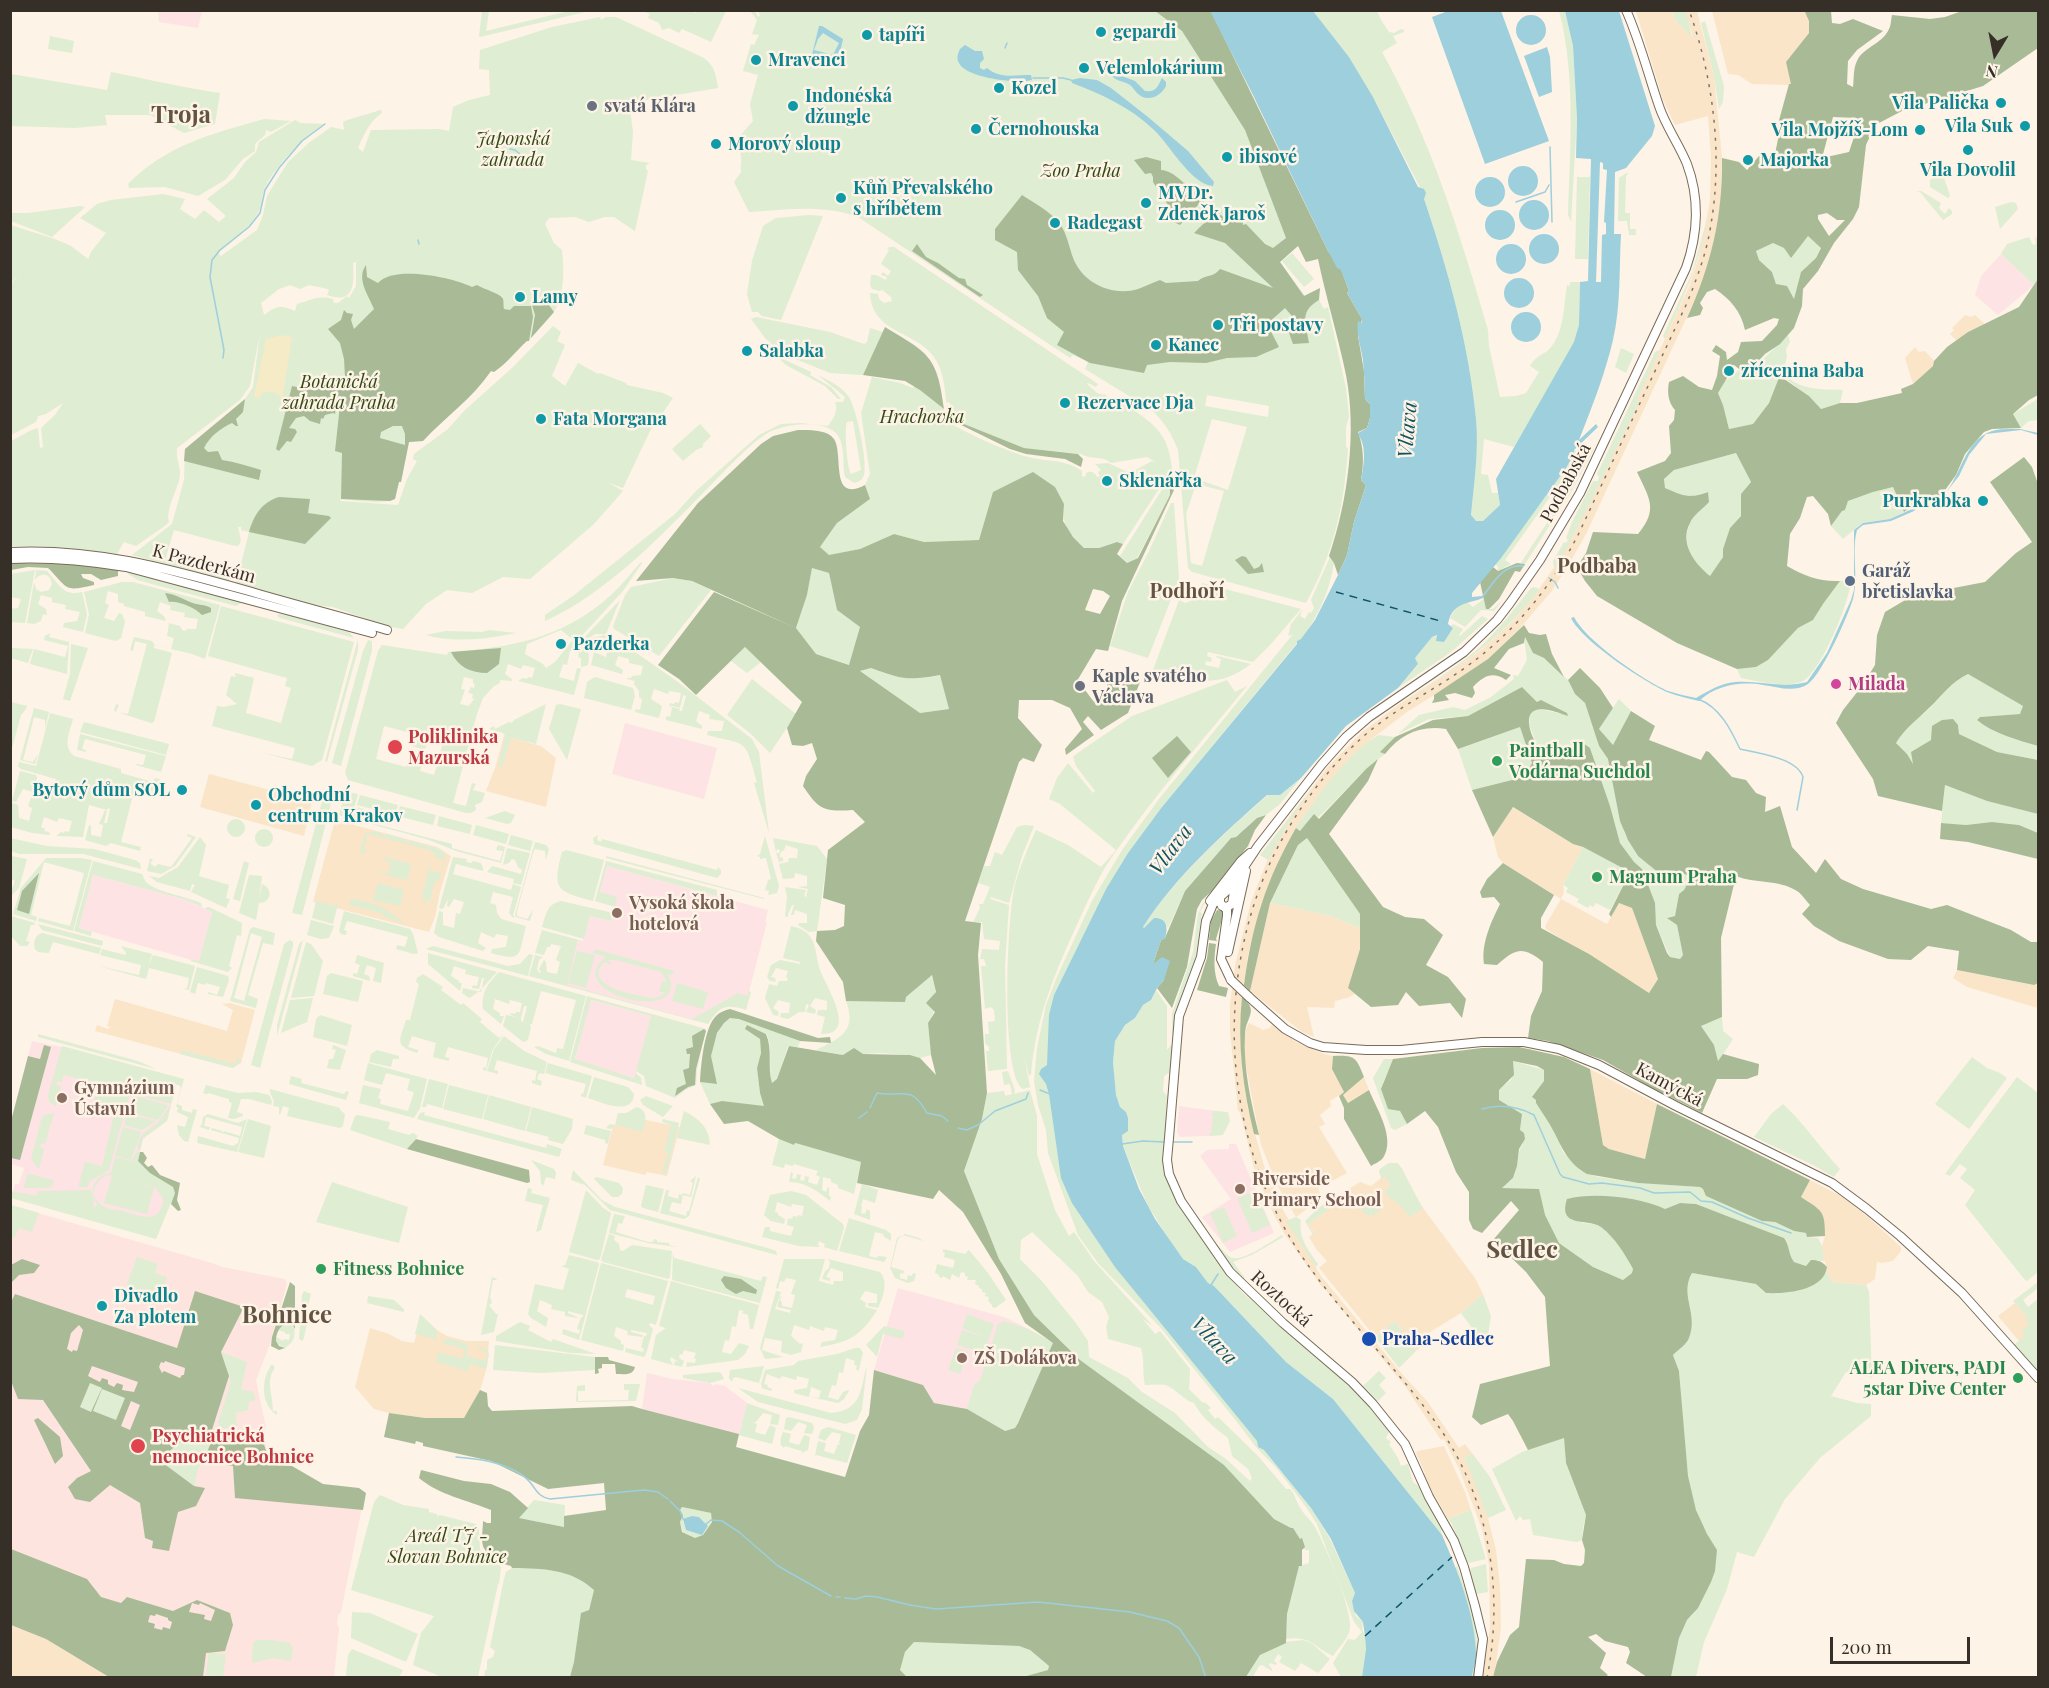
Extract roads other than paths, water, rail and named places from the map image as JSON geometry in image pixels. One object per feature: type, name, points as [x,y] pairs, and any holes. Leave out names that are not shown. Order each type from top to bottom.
[{"type":"main road","name":"Podbabská","points":[[1626,10],[1633,25]]},
{"type":"main road","name":"Podbabská","points":[[1222,895],[1230,888],[1258,846],[1322,764],[1346,737],[1369,717],[1464,652],[1497,620],[1510,603],[1540,560],[1576,498],[1669,306],[1691,253],[1696,222],[1695,199],[1687,165],[1662,116],[1630,10]]},
{"type":"main road","name":"K Pazderkám","points":[[10,552],[78,553],[122,558],[387,630]]},
{"type":"main road","name":"K Pazderkám","points":[[10,559],[57,559],[126,567],[372,633]]},
{"type":"main road","points":[[1204,932],[1203,918],[1208,904],[1241,861],[1258,846]]},
{"type":"main road","name":"Podbabská","points":[[1233,902],[1234,892],[1246,871],[1249,860]]},
{"type":"main road","points":[[1228,952],[1246,871]]},
{"type":"main road","points":[[1230,894],[1233,902],[1228,952],[1229,977],[1221,959],[1227,910],[1219,901],[1222,895],[1230,894]]},
{"type":"main road","name":"Roztocká","points":[[1222,895],[1209,912],[1201,957],[1179,1016],[1168,1142],[1169,1174],[1181,1201],[1230,1272],[1268,1310],[1352,1382],[1405,1444],[1429,1497],[1454,1540],[1464,1567],[1483,1639],[1478,1677]]},
{"type":"main road","points":[[1209,912],[1216,906],[1228,907],[1233,902]]},
{"type":"main road","name":"Kamýcká","points":[[1229,977],[1291,1033],[1323,1047],[1401,1050],[1482,1042],[1524,1042],[1558,1049],[1599,1065],[1832,1183],[1911,1246],[1962,1293],[2038,1378]]},
{"type":"water","points":[[1451,10],[1501,11],[1549,141],[1485,164],[1432,17]]},
{"type":"water","name":"Vltava","points":[[1210,11],[1313,11],[1349,57],[1373,97],[1418,187],[1424,189],[1426,193],[1424,199],[1463,335],[1473,391],[1477,443],[1471,515],[1476,521],[1483,521],[1500,505],[1496,479],[1574,342],[1579,325],[1580,282],[1588,281],[1591,159],[1576,158],[1577,118],[1573,46],[1565,11],[1619,11],[1655,126],[1652,136],[1626,168],[1615,172],[1614,234],[1621,234],[1617,314],[1606,365],[1579,440],[1596,424],[1598,427],[1574,450],[1566,468],[1501,558],[1472,593],[1472,597],[1482,596],[1505,570],[1517,565],[1525,565],[1504,572],[1483,598],[1457,608],[1448,624],[1453,628],[1444,642],[1436,641],[1437,635],[1432,637],[1415,658],[1418,664],[1398,688],[1346,726],[1301,778],[1280,795],[1267,795],[1217,841],[1170,890],[1143,927],[1154,918],[1159,918],[1166,924],[1165,939],[1161,940],[1153,964],[1162,957],[1170,961],[1164,980],[1151,1000],[1143,1005],[1135,1018],[1125,1025],[1115,1041],[1113,1062],[1116,1095],[1120,1107],[1126,1112],[1128,1118],[1128,1131],[1122,1135],[1123,1146],[1139,1189],[1155,1219],[1183,1259],[1196,1267],[1208,1283],[1214,1286],[1286,1362],[1333,1399],[1442,1535],[1460,1578],[1473,1624],[1476,1660],[1472,1677],[1362,1677],[1366,1649],[1363,1622],[1354,1611],[1352,1601],[1355,1593],[1331,1539],[1311,1508],[1264,1450],[1258,1447],[1257,1441],[1115,1267],[1072,1203],[1061,1178],[1049,1094],[1039,1074],[1041,1069],[1047,1065],[1049,1015],[1054,995],[1106,889],[1128,853],[1162,807],[1315,620],[1347,555],[1354,522],[1366,485],[1361,480],[1364,451],[1358,433],[1367,428],[1370,418],[1370,404],[1365,399],[1363,360],[1358,331],[1358,321],[1362,323],[1362,319],[1347,293],[1349,291],[1341,270],[1337,268],[1328,251]],"holes":[[[1600,162],[1603,163],[1603,169],[1607,170],[1604,222],[1606,223],[1606,234],[1602,235],[1601,282],[1596,282]]]},
{"type":"water","points":[[1531,15],[1537,16],[1545,24],[1545,36],[1537,44],[1531,45],[1525,44],[1517,36],[1516,30],[1517,24],[1525,16]]},
{"type":"water","points":[[819,26],[843,39],[841,48],[831,66],[813,62],[811,59]],"holes":[[[823,33],[839,43],[833,55],[814,50]]]},
{"type":"water","points":[[965,45],[975,51],[982,51],[984,59],[980,63],[980,68],[984,70],[987,68],[1002,75],[1031,75],[1032,80],[992,79],[971,73],[959,63],[958,59],[960,49]]},
{"type":"water","points":[[1547,47],[1550,57],[1552,92],[1539,97],[1524,56]]},
{"type":"water","points":[[1115,65],[1122,76],[1135,81],[1145,91],[1154,90],[1162,78],[1166,86],[1153,97],[1145,98],[1130,85],[1112,76],[1111,67]]},
{"type":"water","points":[[1080,78],[1097,80],[1111,88],[1148,117],[1188,151],[1214,182],[1213,186],[1205,184],[1188,171],[1159,135],[1135,114],[1072,83],[1071,80]]},
{"type":"water","points":[[1523,166],[1529,167],[1537,175],[1537,187],[1529,195],[1523,196],[1517,195],[1509,187],[1508,181],[1509,175],[1517,167]]},
{"type":"water","points":[[1490,177],[1496,178],[1504,186],[1504,198],[1496,206],[1490,207],[1484,206],[1476,198],[1475,192],[1476,186],[1484,178]]},
{"type":"water","points":[[1534,200],[1540,201],[1548,209],[1548,221],[1540,229],[1534,230],[1528,229],[1520,221],[1519,215],[1520,209],[1528,201]]},
{"type":"water","points":[[1500,210],[1506,211],[1514,219],[1514,231],[1506,239],[1500,240],[1494,239],[1486,231],[1485,225],[1486,219],[1494,211]]},
{"type":"water","points":[[1544,234],[1550,235],[1558,243],[1558,255],[1550,263],[1544,264],[1538,263],[1530,255],[1529,249],[1530,243],[1538,235]]},
{"type":"water","points":[[1511,244],[1517,245],[1525,253],[1525,265],[1517,273],[1511,274],[1505,273],[1497,265],[1496,259],[1497,253],[1505,245]]},
{"type":"water","points":[[1519,278],[1525,279],[1533,287],[1533,299],[1525,307],[1519,308],[1513,307],[1505,299],[1504,293],[1505,287],[1513,279]]},
{"type":"water","points":[[1526,312],[1532,313],[1540,321],[1540,333],[1532,341],[1526,342],[1520,341],[1512,333],[1511,327],[1512,321],[1520,313]]},
{"type":"water","points":[[2020,429],[2038,433],[2038,435],[2021,430],[1986,434],[1969,455],[1959,476],[1947,491],[1972,446],[1987,433]]},
{"type":"water","points":[[1946,492],[1940,500],[1922,503],[1914,511],[1891,521],[1863,525],[1857,530],[1855,591],[1853,599],[1834,644],[1820,669],[1814,678],[1803,687],[1786,689],[1738,684],[1713,691],[1699,701],[1675,695],[1656,687],[1614,660],[1587,638],[1571,618],[1574,617],[1590,637],[1616,659],[1657,686],[1675,693],[1696,698],[1730,683],[1789,685],[1807,682],[1827,653],[1851,600],[1854,590],[1854,530],[1863,523],[1890,519],[1912,509],[1922,501],[1940,499]]},
{"type":"water","points":[[692,1516],[699,1517],[708,1526],[702,1535],[686,1530],[683,1519]]},
{"type":"waterway","points":[[1005,48],[1007,43]]},
{"type":"waterway","points":[[1033,78],[1071,80]]},
{"type":"waterway","points":[[223,358],[224,350],[210,277],[212,260],[220,250],[249,227],[260,213],[265,190],[279,168],[302,141],[325,124]]},
{"type":"waterway","points":[[1550,147],[1552,222]]},
{"type":"waterway","points":[[510,149],[520,154]]},
{"type":"waterway","points":[[1516,202],[1545,192],[1549,185]]},
{"type":"waterway","points":[[418,240],[419,244]]},
{"type":"waterway","points":[[1549,578],[1558,588]]},
{"type":"waterway","points":[[1698,699],[1719,713],[1740,749],[1776,757],[1793,765],[1799,771],[1803,777],[1797,810]]},
{"type":"waterway","points":[[1040,1090],[1050,1094]]},
{"type":"waterway","points":[[870,1108],[877,1093],[905,1094],[916,1098],[927,1113],[942,1116],[948,1121]]},
{"type":"waterway","points":[[958,1128],[967,1130],[978,1125],[995,1111],[1026,1099],[1028,1093]]},
{"type":"waterway","points":[[1482,1109],[1508,1107],[1534,1115],[1563,1177],[1589,1184],[1602,1183],[1640,1188],[1654,1193],[1690,1192],[1701,1201],[1712,1202],[1791,1233]]},
{"type":"waterway","points":[[859,1118],[867,1112]]},
{"type":"waterway","points":[[1122,1144],[1143,1141],[1164,1142]]},
{"type":"waterway","points":[[1172,1142],[1192,1142]]},
{"type":"waterway","points":[[1211,1285],[1218,1274]]},
{"type":"waterway","points":[[456,1457],[488,1461],[511,1469],[529,1480],[540,1495],[550,1499],[644,1490],[658,1492],[668,1499]]},
{"type":"waterway","points":[[670,1501],[680,1511],[683,1519]]},
{"type":"waterway","points":[[706,1524],[711,1520],[722,1521],[739,1532],[778,1566],[831,1596]]},
{"type":"waterway","points":[[845,1598],[877,1597],[936,1609],[1038,1602],[1130,1612],[1167,1621],[1179,1628],[1199,1657],[1206,1678]]},
{"type":"railway","points":[[1487,1678],[1494,1614],[1493,1581],[1482,1518],[1458,1458],[1441,1430],[1317,1278],[1276,1211],[1257,1165],[1243,1117],[1236,1068],[1234,1018],[1239,968],[1249,919],[1266,872],[1285,834],[1321,781],[1350,749],[1377,725],[1466,667],[1501,639],[1531,607],[1557,571],[1579,533],[1687,303],[1709,234],[1716,170],[1714,116],[1704,62],[1689,10]]},
{"type":"place","name":"gepardi","points":[[1101,32]]},
{"type":"place","name":"tapíři","points":[[867,35]]},
{"type":"place","name":"Mravenci","points":[[756,60]]},
{"type":"place","name":"Velemlokárium","points":[[1084,68]]},
{"type":"place","name":"Kozel","points":[[999,88]]},
{"type":"place","name":"Vila Palička","points":[[2001,103]]},
{"type":"place","name":"svatá Klára","points":[[592,106]]},
{"type":"place","name":"Indonéská džungle","points":[[793,106]]},
{"type":"place","name":"Vila Suk","points":[[2025,126]]},
{"type":"place","name":"Černohouska","points":[[976,129]]},
{"type":"place","name":"Vila Mojžíš-Lom","points":[[1920,130]]},
{"type":"place","name":"Morový sloup","points":[[716,144]]},
{"type":"place","name":"Vila Dovolil","points":[[1968,150]]},
{"type":"place","name":"ibisové","points":[[1227,157]]},
{"type":"place","name":"Majorka","points":[[1748,160]]},
{"type":"place","name":"Kůň Převalského s hříbětem","points":[[841,198]]},
{"type":"place","name":"MVDr. Zdeněk Jaroš","points":[[1146,203]]},
{"type":"place","name":"Radegast","points":[[1055,223]]},
{"type":"place","name":"Lamy","points":[[520,297]]},
{"type":"place","name":"Tři postavy","points":[[1218,325]]},
{"type":"place","name":"Kanec","points":[[1156,345]]},
{"type":"place","name":"Salabka","points":[[747,351]]},
{"type":"place","name":"zřícenina Baba","points":[[1729,371]]},
{"type":"place","name":"Rezervace Dja","points":[[1065,403]]},
{"type":"place","name":"Fata Morgana","points":[[541,419]]},
{"type":"place","name":"Sklenářka","points":[[1107,481]]},
{"type":"place","name":"Purkrabka","points":[[1983,501]]},
{"type":"place","name":"Garáž břetislavka","points":[[1850,581]]},
{"type":"place","name":"Pazderka","points":[[561,644]]},
{"type":"place","name":"Milada","points":[[1836,684]]},
{"type":"place","name":"Kaple svatého Václava","points":[[1080,686]]},
{"type":"place","name":"Poliklinika Mazurská","points":[[395,747]]},
{"type":"place","name":"Paintball Vodárna Suchdol","points":[[1497,761]]},
{"type":"place","name":"Bytový dům SOL","points":[[182,790]]},
{"type":"place","name":"Obchodní centrum Krakov","points":[[256,805]]},
{"type":"place","name":"Magnum Praha","points":[[1597,877]]},
{"type":"place","name":"Vysoká škola hotelová","points":[[617,913]]},
{"type":"place","name":"Gymnázium Ústavní","points":[[62,1098]]},
{"type":"place","name":"Riverside Primary School","points":[[1240,1189]]},
{"type":"place","name":"Fitness Bohnice","points":[[321,1269]]},
{"type":"place","name":"Divadlo Za plotem","points":[[102,1306]]},
{"type":"place","name":"Praha-Sedlec","points":[[1369,1339]]},
{"type":"place","name":"ZŠ Dolákova","points":[[962,1358]]},
{"type":"place","name":"ALEA Divers, PADI 5star Dive Center","points":[[2018,1378]]},
{"type":"place","name":"Psychiatrická nemocnice Bohnice","points":[[138,1446]]},
{"type":"district","name":"Troja","points":[[181,116]]},
{"type":"district","name":"Podbaba","points":[[1597,567]]},
{"type":"district","name":"Podhoří","points":[[1187,592]]},
{"type":"district","name":"Sedlec","points":[[1522,1251]]},
{"type":"district","name":"Bohnice","points":[[287,1316]]},
{"type":"park label","name":"Japonská zahrada","points":[[513,149]]},
{"type":"park label","name":"Zoo Praha","points":[[1081,171]]},
{"type":"park label","name":"Botanická zahrada Praha","points":[[339,392]]},
{"type":"park label","name":"Hrachovka","points":[[922,417]]},
{"type":"park label","name":"Areál TJ - Slovan Bohnice","points":[[447,1546]]}]
